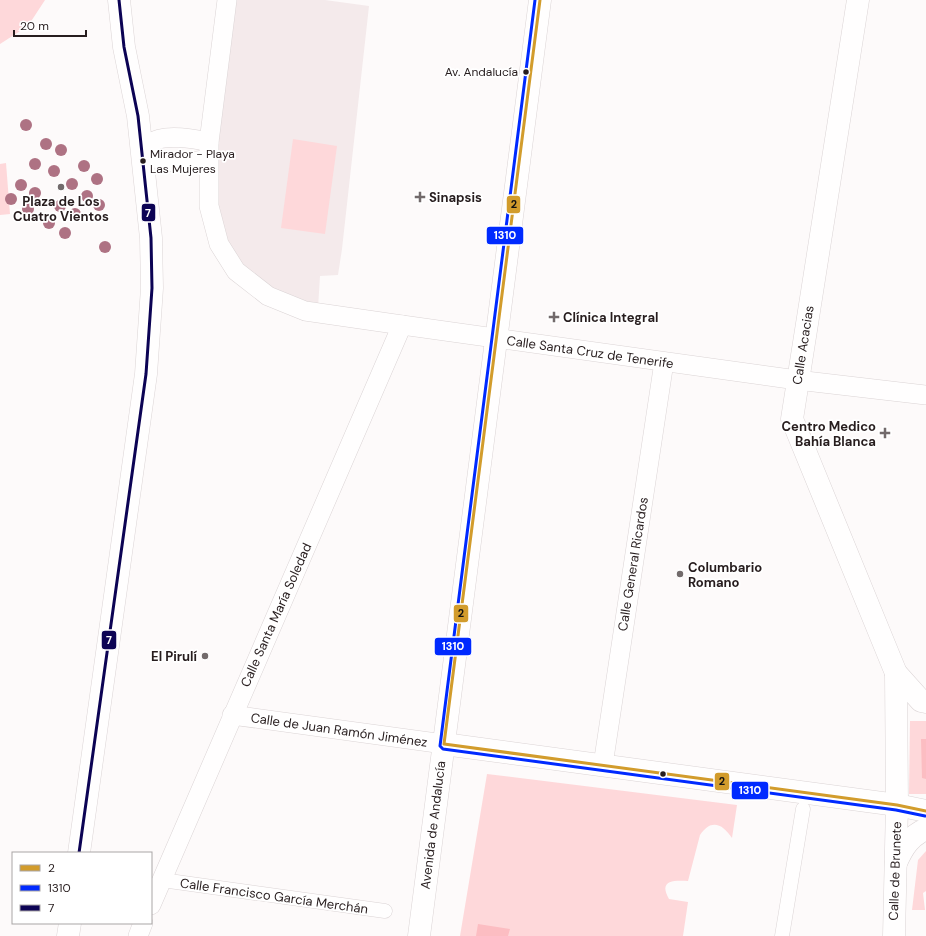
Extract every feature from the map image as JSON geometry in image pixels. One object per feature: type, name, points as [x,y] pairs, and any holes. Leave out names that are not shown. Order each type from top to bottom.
[{"type":"street","points":[[79,852],[146,374],[152,288],[151,238],[143,153],[138,116],[124,47],[119,0]]},
{"type":"street","name":"Calle Santa Cruz de Tenerife","points":[[227,0],[209,150],[209,206],[218,244],[236,271],[268,296],[304,311],[797,380],[926,395]]},
{"type":"street","name":"Avenida de Andalucía","points":[[419,936],[540,0]]},
{"type":"street","name":"Calle Acacias","points":[[858,0],[792,419],[896,673]]},
{"type":"street","points":[[143,153],[158,160],[183,163],[209,150]]},
{"type":"street","name":"Calle Santa María Soledad","points":[[152,903],[402,325]]},
{"type":"street","name":"Calle General Ricardos","points":[[603,765],[664,362]]},
{"type":"street","points":[[896,673],[924,702]]},
{"type":"street","name":"Calle de Brunete","points":[[894,936],[897,805],[896,673]]},
{"type":"street","name":"Calle de Juan Ramón Jiménez","points":[[232,715],[897,805],[926,811]]},
{"type":"street","points":[[782,936],[803,809]]},
{"type":"street","points":[[896,864],[906,843],[914,835],[926,829]]},
{"type":"street","name":"Calle Francisco García Merchán","points":[[162,880],[385,911]]},
{"type":"street","points":[[68,936],[70,924]]},
{"type":"street","points":[[138,936],[143,924]]},
{"type":"shaded area","points":[[0,0],[45,0],[28,26],[0,44]]},
{"type":"shaded area","points":[[229,0],[325,0],[369,6],[338,275],[320,276],[318,308],[272,296],[223,254],[211,156]]},
{"type":"shaded area","points":[[293,139],[337,146],[325,234],[281,228]]},
{"type":"shaded area","points":[[6,163],[10,214],[0,215],[0,164]]},
{"type":"shaded area","points":[[910,721],[926,721],[926,794],[909,794]]},
{"type":"shaded area","points":[[921,739],[926,739],[926,779],[922,778]]},
{"type":"shaded area","points":[[487,774],[737,805],[732,838],[721,826],[708,826],[700,835],[688,881],[673,881],[666,885],[666,893],[669,899],[688,902],[683,936],[460,936]]},
{"type":"shaded area","points":[[926,851],[926,891],[923,893],[925,910],[912,910],[918,860]]},
{"type":"shaded area","points":[[478,924],[510,929],[508,936],[476,936]]},
{"type":"transit line","name":"7","points":[[79,852],[146,374],[152,288],[151,238],[138,116],[124,47],[119,0]]},
{"type":"transit line","name":"1310","points":[[535,0],[440,746],[443,749],[896,810],[925,816]]},
{"type":"transit line","name":"2","points":[[540,0],[444,744],[897,805],[926,811]]},
{"type":"place","name":"Av. Andalucía","points":[[526,72]]},
{"type":"place","name":"Mirador - Playa Las Mujeres","points":[[143,161]]},
{"type":"place","name":"Plaza de Los Cuatro Vientos","points":[[61,187]]},
{"type":"place","name":"Sinapsis","points":[[420,197]]},
{"type":"place","name":"Clínica Integral","points":[[554,317]]},
{"type":"place","name":"Centro Medico Bahía Blanca","points":[[885,433]]},
{"type":"place","name":"Columbario Romano","points":[[680,574]]},
{"type":"place","name":"El Pirulí","points":[[205,656]]}]
